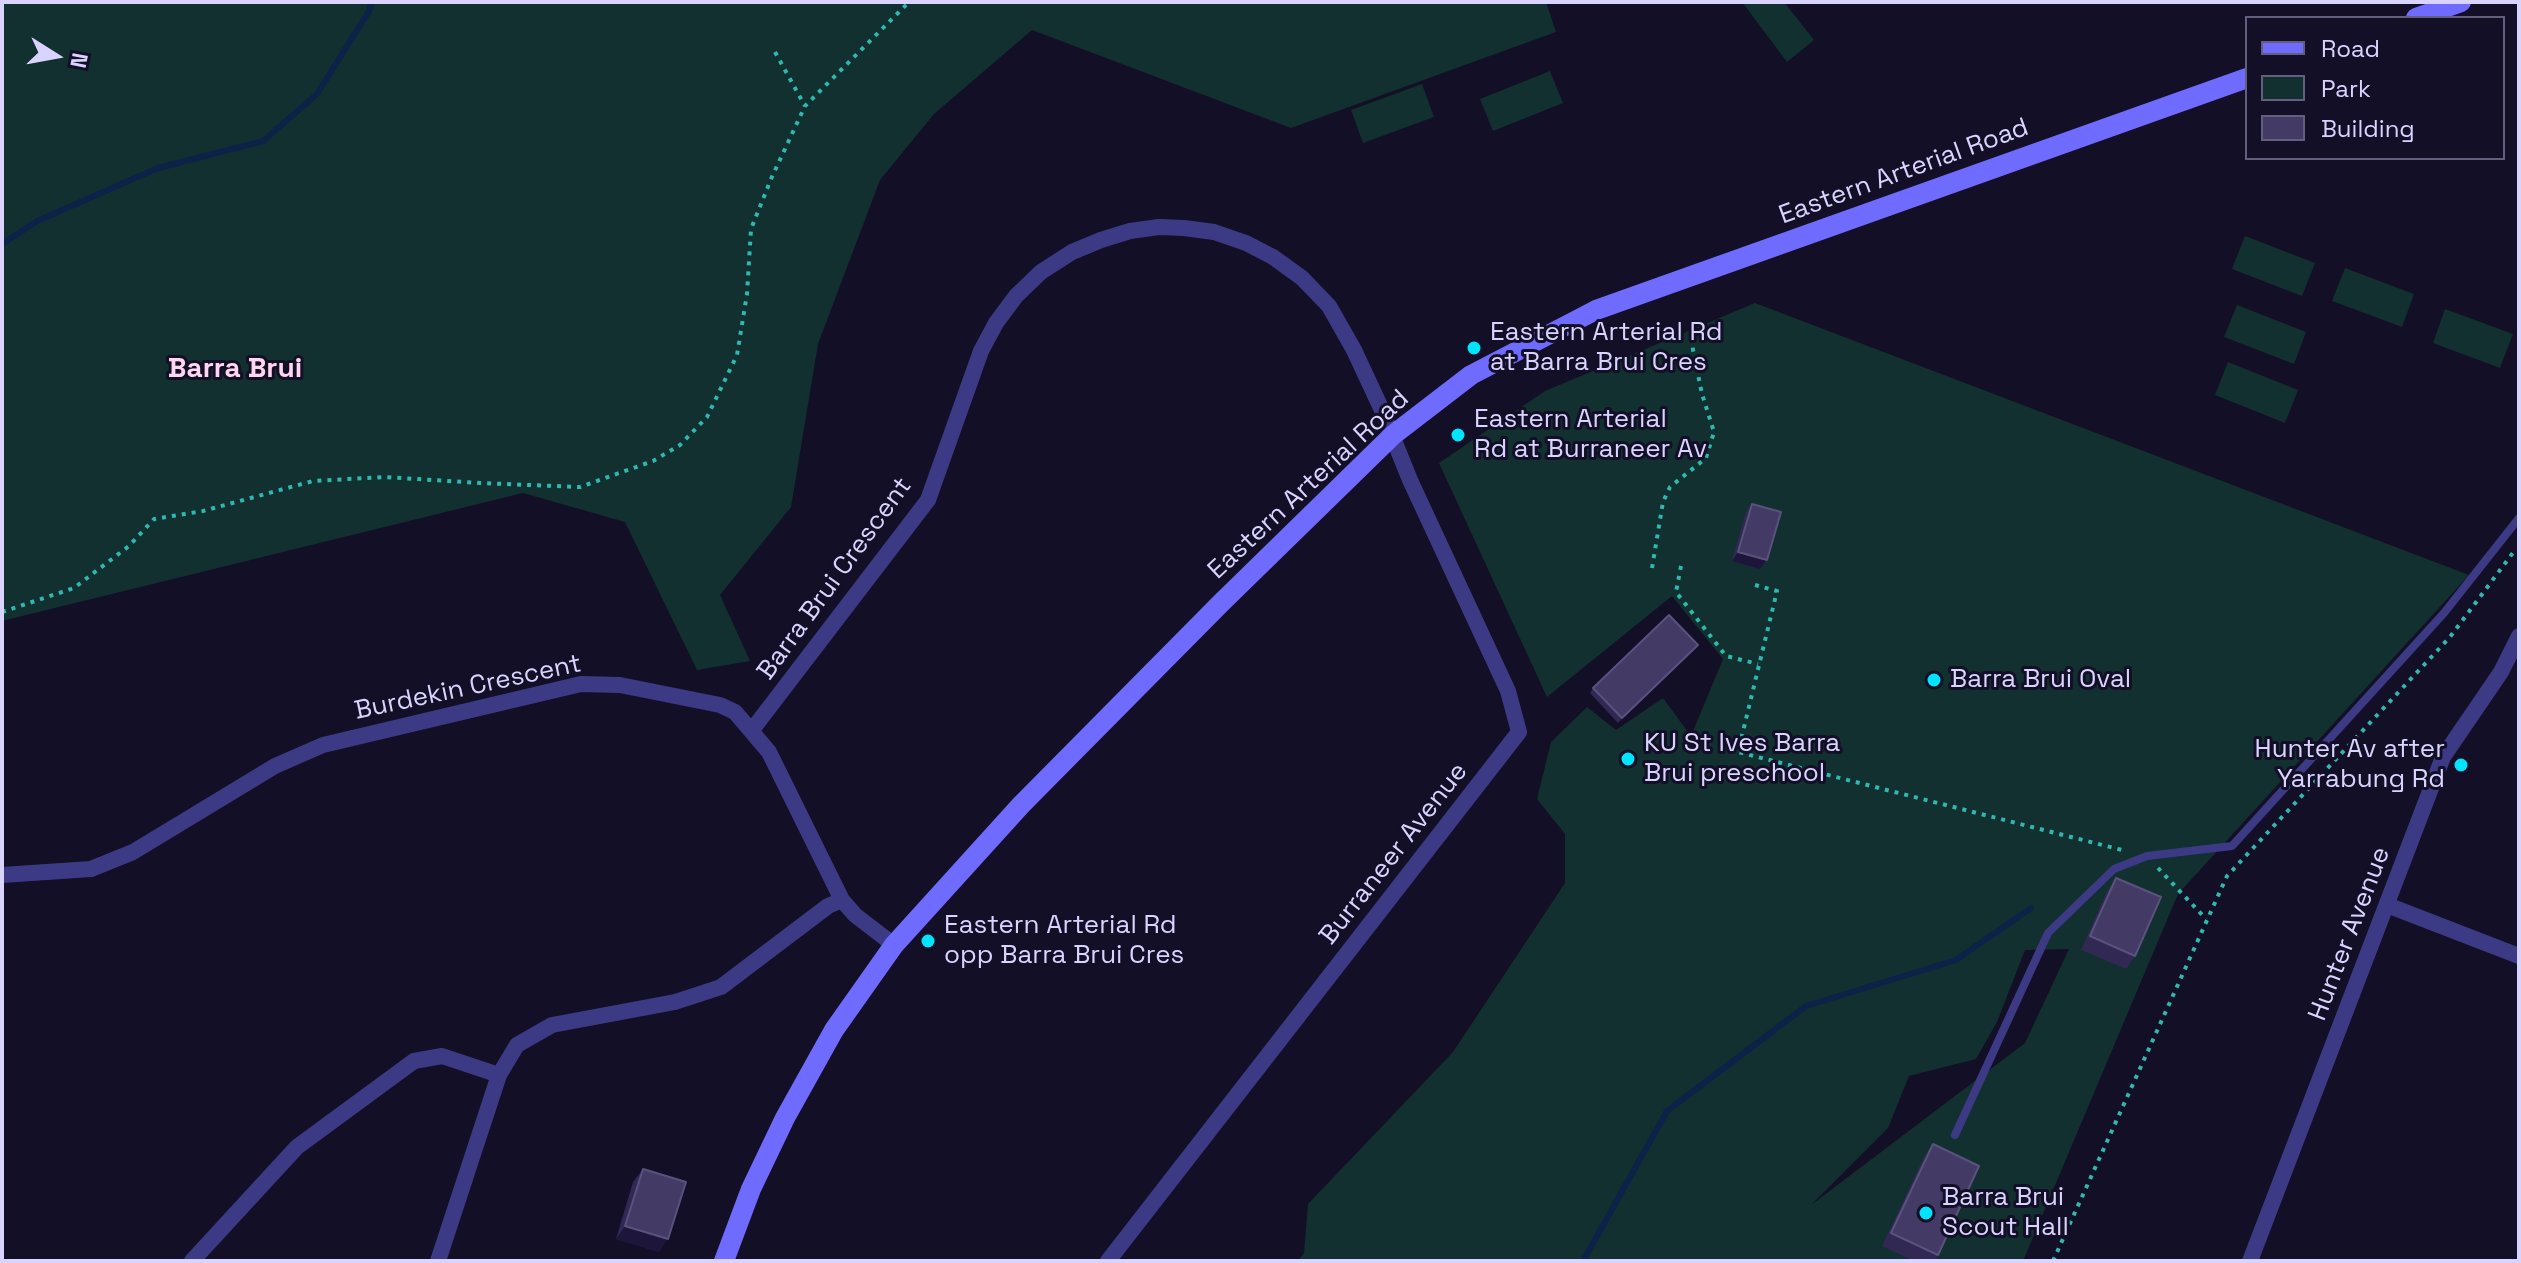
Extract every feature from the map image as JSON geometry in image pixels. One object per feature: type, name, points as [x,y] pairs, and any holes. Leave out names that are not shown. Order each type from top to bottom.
[{"type":"main road","points":[[2422,16],[2461,2]]},
{"type":"main road","name":"Eastern Arterial Road","points":[[724,1261],[751,1189],[785,1118],[834,1030],[894,945],[1021,805],[1393,435],[1471,375],[1596,310],[2245,79]]},
{"type":"street","name":"Barra Brui Crescent","points":[[752,730],[928,500],[981,351],[996,323],[1016,296],[1041,272],[1072,252],[1130,231],[1159,227],[1214,232],[1273,257],[1302,278],[1329,306],[1354,350],[1393,435]]},
{"type":"street","name":"Burraneer Avenue","points":[[1108,1261],[1519,732],[1508,691],[1410,480],[1393,435]]},
{"type":"street","name":"Hunter Avenue","points":[[2250,1261],[2443,757],[2501,672],[2519,636]]},
{"type":"street","name":"Burdekin Crescent","points":[[2,875],[91,869],[133,852],[275,766],[323,745],[581,684],[620,685],[720,705],[735,712],[769,752],[842,900],[855,915],[894,945]]},
{"type":"street","points":[[438,1261],[499,1075],[517,1045],[552,1025],[675,1002],[721,987],[828,906],[842,900]]},
{"type":"street","points":[[2387,905],[2519,956]]},
{"type":"street","points":[[192,1261],[297,1147],[414,1061],[442,1056],[499,1075]]},
{"type":"lane","points":[[1955,1135],[2048,933],[2114,869],[2147,856],[2232,846],[2444,613],[2519,518]]},
{"type":"path","points":[[2,612],[74,588],[129,546],[154,519],[203,511],[313,481],[385,477],[580,487],[653,461],[680,445],[707,417],[737,355],[747,294],[751,229],[805,106],[909,2]]},
{"type":"path","points":[[775,52],[805,106]]},
{"type":"path","points":[[1652,568],[1663,502],[1670,487],[1706,458],[1714,432],[1702,394],[1693,350],[1691,320]]},
{"type":"path","points":[[2053,1261],[2227,876],[2450,637],[2519,545]]},
{"type":"path","points":[[1681,566],[1676,592],[1726,656],[1759,665]]},
{"type":"path","points":[[1755,585],[1777,591],[1738,752],[2147,856],[2207,920]]},
{"type":"green space","points":[[2,2],[1546,2],[1556,32],[1291,128],[1032,30],[934,114],[880,180],[818,344],[791,507],[720,595],[750,661],[697,670],[625,522],[523,493],[2,621]]},
{"type":"green space","points":[[1742,2],[1784,2],[1814,40],[1787,62]]},
{"type":"green space","points":[[1550,71],[1563,103],[1493,131],[1480,99]]},
{"type":"green space","points":[[1422,84],[1434,117],[1363,143],[1351,110]]},
{"type":"green space","points":[[2245,236],[2315,263],[2302,296],[2232,269]]},
{"type":"green space","points":[[2345,268],[2414,294],[2402,327],[2332,301]]},
{"type":"green space","points":[[1755,303],[2469,575],[2178,894],[2023,1261],[1298,1261],[1304,1253],[1308,1204],[1453,1052],[1565,883],[1565,834],[1537,799],[1551,742],[1587,707],[1616,730],[1663,698],[1691,736],[1723,659],[1672,596],[1547,697],[1439,463],[1545,391]],"holes":[[[2069,949],[2025,1043],[1811,1205],[1888,1128],[1909,1076],[1976,1059],[1997,1022],[2025,950]]]},
{"type":"green space","points":[[2237,305],[2306,332],[2294,364],[2224,337]]},
{"type":"green space","points":[[2445,309],[2513,334],[2500,368],[2433,343]]},
{"type":"green space","points":[[2228,362],[2298,390],[2285,423],[2215,395]]},
{"type":"building","points":[[1752,504],[1781,512],[1767,560],[1738,552]]},
{"type":"building","points":[[1669,615],[1698,645],[1622,718],[1593,688]]},
{"type":"building","points":[[2116,878],[2161,897],[2135,956],[2090,936]]},
{"type":"building","name":"Barra Brui Scout Hall","points":[[1933,1144],[1979,1166],[1938,1255],[1891,1233]]},
{"type":"building","points":[[643,1169],[686,1182],[668,1239],[625,1226]]},
{"type":"waterway","points":[[2,244],[37,221],[158,168],[263,141],[317,94],[372,2]]},
{"type":"waterway","points":[[1583,1261],[1667,1111],[1806,1006],[1956,960],[2031,908]]},
{"type":"place","name":"Eastern Arterial Rd at Barra Brui Cres","points":[[1474,348]]},
{"type":"place","name":"Eastern Arterial Rd at Burraneer Av","points":[[1458,435]]},
{"type":"place","name":"Barra Brui Oval","points":[[1934,680]]},
{"type":"place","name":"KU St Ives Barra Brui preschool","points":[[1628,759]]},
{"type":"place","name":"Hunter Av after Yarrabung Rd","points":[[2461,765]]},
{"type":"place","name":"Eastern Arterial Rd opp Barra Brui Cres","points":[[928,941]]},
{"type":"place","name":"Barra Brui Scout Hall","points":[[1926,1213]]},
{"type":"district","name":"Barra Brui","points":[[235,369]]}]
